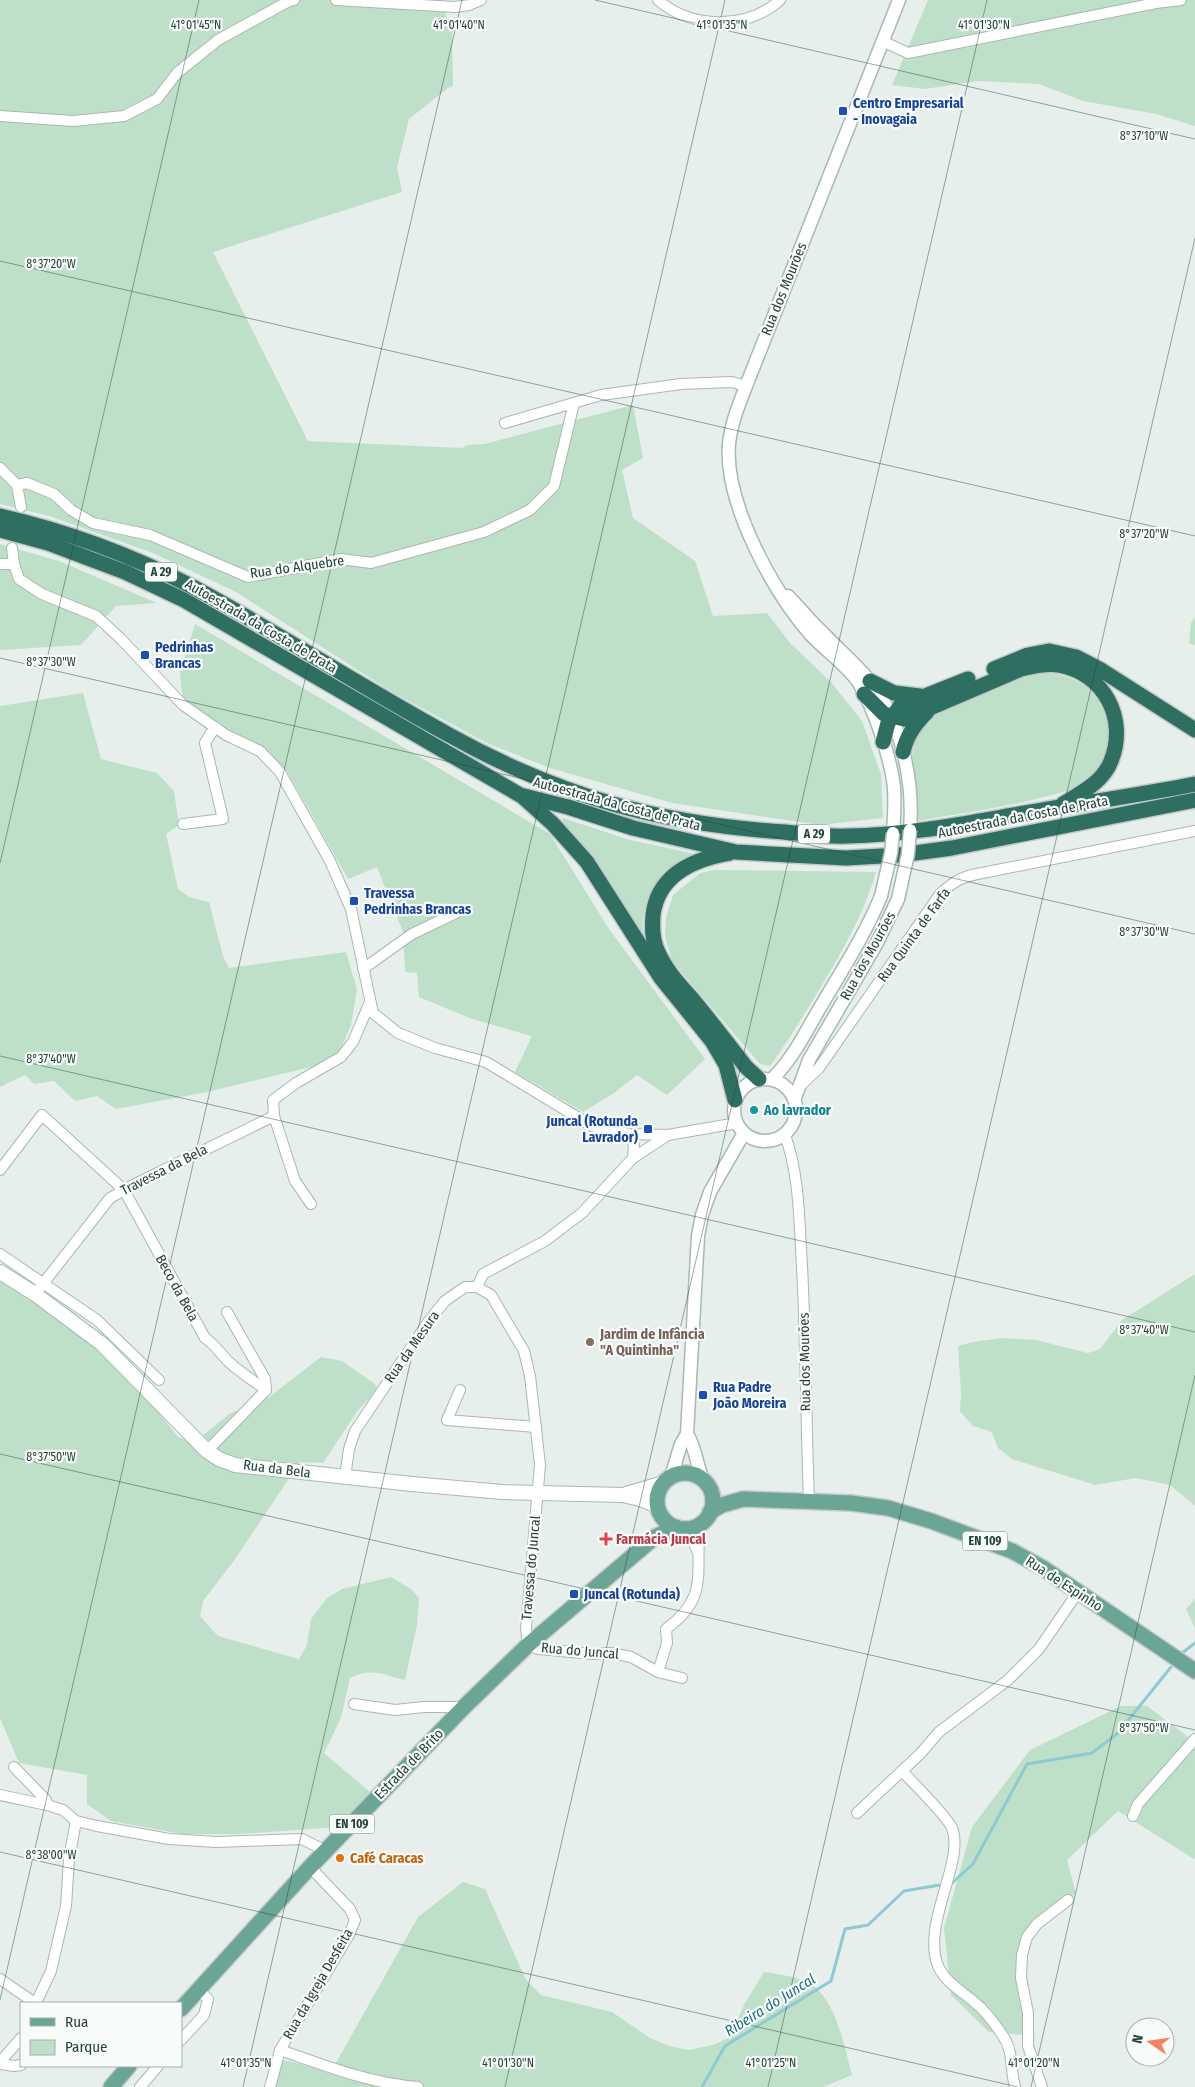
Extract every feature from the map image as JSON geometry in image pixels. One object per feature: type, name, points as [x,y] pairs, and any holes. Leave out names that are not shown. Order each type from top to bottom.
[{"type":"highway","name":"Autoestrada da Costa de Prata","points":[[0,516],[53,529],[129,558],[172,578],[449,735],[516,770],[574,793],[635,811],[693,824],[761,831],[846,836],[926,829],[1195,784]]},
{"type":"highway","name":"Autoestrada da Costa de Prata","points":[[0,530],[48,543],[117,569],[184,600],[520,795],[568,807],[633,828],[736,852],[846,858],[900,854],[952,848],[1195,800]]},
{"type":"highway","points":[[903,752],[905,743],[929,702],[1028,654],[1049,650],[1076,658],[1101,670],[1195,730]]},
{"type":"highway","points":[[882,742],[891,717],[900,706],[929,702],[1038,664],[1058,665],[1078,670],[1095,683],[1107,697],[1115,716],[1116,738],[1111,762],[1097,782],[1057,808]]},
{"type":"highway","points":[[867,687],[929,702]]},
{"type":"highway","points":[[867,687],[879,710],[891,717]]},
{"type":"highway","points":[[520,795],[553,824],[587,862],[657,972],[712,1042],[726,1065],[735,1100]]},
{"type":"highway","points":[[736,852],[696,861],[675,873],[658,896],[654,909],[653,938],[663,963],[746,1067],[766,1079]]},
{"type":"main road","name":"Rua da Bela","points":[[0,1272],[35,1294],[102,1344],[208,1451],[219,1459],[235,1465],[492,1491],[623,1495],[640,1498],[660,1511]]},
{"type":"main road","name":"EN 109","points":[[667,1480],[687,1473],[706,1482]]},
{"type":"main road","name":"Rua da Bela","points":[[623,1495],[667,1480]]},
{"type":"main road","points":[[655,1537],[660,1528],[659,1490],[667,1480]]},
{"type":"main road","name":"Rua de Espinho","points":[[706,1482],[743,1499]]},
{"type":"main road","points":[[706,1482],[712,1494],[713,1503],[710,1512]]},
{"type":"main road","name":"Rua de Espinho","points":[[710,1512],[722,1505],[743,1499],[851,1503],[888,1508],[931,1521],[1012,1551],[1043,1568],[1195,1672]]},
{"type":"main road","points":[[660,1511],[668,1522],[679,1528]]},
{"type":"main road","name":"EN 109","points":[[679,1528],[700,1524],[710,1512]]},
{"type":"main road","name":"Estrada de Brito","points":[[182,2008],[310,1867],[464,1707],[528,1645],[655,1537],[679,1528]]},
{"type":"main road","points":[[111,2087],[129,2067]]},
{"type":"street","points":[[0,116],[73,121],[124,116],[157,99],[177,73],[218,40],[294,0]]},
{"type":"street","points":[[336,0],[455,7],[469,5],[481,0]]},
{"type":"street","points":[[658,0],[687,17],[711,22],[736,21],[756,15],[780,0]]},
{"type":"street","name":"Rua dos Mourões","points":[[766,1079],[788,1061],[800,1042],[862,936],[881,896],[891,853],[894,810],[893,780],[867,687],[774,582],[758,553],[738,507],[730,476],[729,443],[736,414],[746,386],[899,0]]},
{"type":"street","points":[[882,41],[908,53],[1156,3],[1181,0]]},
{"type":"street","points":[[505,423],[601,396],[681,384],[732,382],[746,386]]},
{"type":"street","name":"Rua do Alquebre","points":[[18,485],[27,483],[54,494],[71,510],[93,523],[150,535],[248,577],[341,559],[371,563],[484,532],[530,510],[554,486],[574,403]]},
{"type":"street","points":[[0,468],[18,485],[21,507]]},
{"type":"street","points":[[12,548],[14,564],[19,579],[42,594],[96,616],[121,639],[183,705],[226,735],[260,751],[280,772],[330,861],[351,909],[373,1013],[398,1033],[435,1048],[486,1062],[592,1126],[629,1134],[668,1135],[740,1128]]},
{"type":"street","points":[[0,564],[14,564]]},
{"type":"street","name":"Rua dos Mourões","points":[[796,1093],[809,1060],[877,943],[898,899],[908,846],[912,809],[909,777],[899,735],[891,717]]},
{"type":"street","points":[[183,824],[223,819],[205,743],[215,727]]},
{"type":"street","name":"Rua Quinta de Farfa","points":[[796,1093],[819,1068],[940,894],[950,884],[962,877],[1195,831]]},
{"type":"street","points":[[363,969],[412,934],[456,913]]},
{"type":"street","points":[[311,1204],[295,1181],[274,1116],[273,1100],[296,1082],[342,1057],[353,1042],[370,1002]]},
{"type":"street","points":[[766,1079],[786,1086],[796,1093],[796,1115],[792,1126],[785,1135],[775,1140],[764,1142],[754,1139],[740,1128],[734,1108],[735,1100],[742,1089],[766,1079]]},
{"type":"street","name":"Beco da Bela","points":[[0,1170],[42,1115],[124,1190],[205,1338],[213,1343],[222,1356],[232,1365],[266,1390]]},
{"type":"street","name":"Travessa da Bela","points":[[35,1294],[110,1198],[274,1116]]},
{"type":"street","points":[[667,1480],[681,1444],[687,1434],[698,1236],[702,1215],[710,1192],[740,1128]]},
{"type":"street","points":[[629,1134],[634,1145],[633,1158]]},
{"type":"street","points":[[477,1287],[483,1274],[545,1241],[582,1213],[633,1158],[668,1135]]},
{"type":"street","name":"Rua dos Mourões","points":[[785,1135],[796,1170],[805,1332],[809,1502]]},
{"type":"street","points":[[0,1254],[97,1320],[159,1380]]},
{"type":"street","name":"Rua da Mesura","points":[[345,1477],[349,1449],[355,1431],[428,1322],[446,1301],[465,1287],[477,1287]]},
{"type":"street","name":"Travessa do Juncal","points":[[477,1287],[491,1295],[524,1351],[530,1376],[540,1466],[526,1628],[528,1645]]},
{"type":"street","points":[[208,1451],[266,1390],[265,1379],[227,1312]]},
{"type":"street","points":[[460,1390],[447,1420],[536,1427]]},
{"type":"street","points":[[687,1434],[693,1444],[696,1463],[706,1482]]},
{"type":"street","points":[[658,1672],[667,1643],[666,1629],[678,1620],[690,1606],[698,1588],[700,1575],[698,1553],[700,1524]]},
{"type":"street","points":[[679,1528],[694,1543],[698,1553]]},
{"type":"street","points":[[857,1812],[902,1771],[939,1732],[1008,1680],[1039,1648],[1078,1592]]},
{"type":"street","name":"Rua do Juncal","points":[[528,1645],[539,1649],[593,1654],[611,1652],[631,1657],[658,1672],[682,1678]]},
{"type":"street","points":[[354,1704],[395,1710],[424,1707],[464,1707]]},
{"type":"street","points":[[1133,1816],[1138,1804],[1195,1739]]},
{"type":"street","points":[[14,1767],[48,1804]]},
{"type":"street","points":[[902,1771],[951,1826],[955,1838],[954,1853],[941,1899],[934,1941],[937,1964],[946,1978],[982,2009],[1005,2037],[1012,2055],[1015,2087]]},
{"type":"street","points":[[0,1796],[48,1804],[64,1810],[76,1821],[169,1839],[216,1842],[302,1839],[326,1851]]},
{"type":"street","points":[[36,2002],[51,1971],[66,1906],[69,1859],[76,1821]]},
{"type":"street","name":"Rua da Igreja Desfeita","points":[[270,2087],[280,2050],[349,1934],[355,1920],[350,1908],[310,1867]]},
{"type":"street","points":[[1042,2087],[1028,2046],[1028,2013],[1021,1978],[1022,1955],[1027,1937],[1037,1924],[1068,1900]]},
{"type":"street","points":[[0,1980],[34,2002]]},
{"type":"street","points":[[182,2039],[204,2015],[208,1999],[199,1990]]},
{"type":"street","points":[[20,2039],[0,2063],[20,2065]]},
{"type":"street","points":[[280,2050],[329,2067],[400,2086],[418,2087]]},
{"type":"street","points":[[140,2087],[157,2067]]},
{"type":"green space","points":[[0,0],[439,0],[452,28],[453,86],[409,119],[397,167],[402,192],[213,252],[308,441],[462,448],[467,445],[484,444],[633,405],[643,458],[622,470],[633,518],[695,561],[713,616],[767,613],[790,643],[830,681],[862,721],[881,774],[883,818],[820,825],[672,803],[550,768],[489,744],[392,692],[236,592],[153,553],[49,516],[0,504]]},
{"type":"green space","points":[[928,0],[1195,0],[1195,126],[1156,114],[1083,101],[1039,84],[978,81],[925,89],[892,85]]},
{"type":"green space","points":[[0,544],[59,561],[157,603],[116,606],[81,645],[0,650]]},
{"type":"green space","points":[[1195,617],[1195,645],[1189,643],[1191,623]]},
{"type":"green space","points":[[195,624],[550,834],[609,929],[705,1059],[667,1095],[637,1075],[614,1093],[583,1112],[515,1072],[532,1036],[472,1019],[419,997],[417,973],[405,972],[403,932],[377,867],[348,879],[287,771],[255,754],[183,704],[180,673]]},
{"type":"green space","points":[[1039,672],[1075,680],[1090,690],[1101,706],[1106,718],[1108,742],[1106,753],[1094,773],[1070,790],[1063,792],[1013,804],[917,821],[912,754],[918,734],[928,720],[940,709]]},
{"type":"green space","points":[[83,693],[101,759],[157,773],[174,791],[179,825],[166,834],[178,889],[189,897],[209,902],[223,956],[229,968],[346,952],[357,989],[351,1025],[337,1058],[312,1068],[207,1092],[116,1109],[97,1096],[75,1101],[54,1081],[34,1084],[25,1075],[0,1087],[0,706]]},
{"type":"green space","points":[[563,818],[630,840],[696,854],[676,863],[665,871],[650,893],[644,910],[643,928],[652,958],[560,824]]},
{"type":"green space","points":[[714,870],[876,872],[865,905],[842,950],[770,1066],[760,1064],[672,961],[665,936],[666,917],[673,895],[700,873]]},
{"type":"green space","points":[[1195,1274],[1195,1506],[1170,1485],[1136,1478],[1095,1485],[1012,1459],[998,1448],[992,1432],[973,1426],[960,1411],[961,1393],[958,1346],[1002,1338],[1036,1340],[1088,1353],[1100,1349],[1122,1320]]},
{"type":"green space","points":[[0,1279],[27,1294],[103,1354],[131,1378],[178,1437],[195,1442],[229,1414],[269,1397],[321,1357],[342,1361],[375,1384],[377,1391],[358,1410],[323,1463],[300,1462],[233,1562],[203,1601],[200,1616],[218,1636],[299,1659],[307,1645],[311,1619],[327,1598],[342,1589],[391,1577],[411,1589],[419,1598],[417,1625],[405,1680],[371,1672],[350,1678],[341,1718],[324,1753],[371,1793],[339,1827],[238,1834],[182,1834],[111,1821],[87,1804],[87,1775],[19,1763],[0,1718]]},
{"type":"green space","points":[[1195,1599],[1195,1628],[1186,1609]]},
{"type":"green space","points":[[1121,1706],[1147,1706],[1195,1742],[1195,1858],[1118,1811],[1067,1860],[1076,1893],[1036,1922],[1024,1942],[1025,1987],[1035,2036],[989,2032],[951,1995],[944,1928],[972,1827],[1030,1750]]},
{"type":"green space","points":[[463,1882],[485,1889],[526,1980],[541,1995],[612,2012],[650,2038],[669,2046],[689,2050],[713,2045],[730,2037],[745,2003],[764,1972],[793,1977],[807,1982],[825,1998],[840,2030],[852,2075],[823,2087],[274,2087],[282,2060],[332,2070],[418,1917]]},
{"type":"waterway","name":"Ribeira do Juncal","points":[[1182,1653],[1195,1643]]},
{"type":"waterway","name":"Ribeira do Juncal","points":[[952,1883],[973,1864],[1027,1764],[1092,1753],[1118,1733],[1171,1667]]},
{"type":"waterway","name":"Ribeira do Juncal","points":[[702,2087],[725,2046],[831,1981],[845,1929],[868,1925],[904,1891],[940,1885]]},
{"type":"place","name":"Centro Empresarial - Inovagaia","points":[[843,111]]},
{"type":"place","name":"Pedrinhas Brancas","points":[[145,655]]},
{"type":"place","name":"Travessa Pedrinhas Brancas","points":[[354,901]]},
{"type":"place","name":"Ao lavrador","points":[[754,1110]]},
{"type":"place","name":"Juncal (Rotunda Lavrador)","points":[[648,1129]]},
{"type":"place","name":"Jardim de Infância \"A Quintinha\"","points":[[590,1342]]},
{"type":"place","name":"Rua Padre João Moreira","points":[[703,1395]]},
{"type":"place","name":"Farmácia Juncal","points":[[606,1539]]},
{"type":"place","name":"Juncal (Rotunda)","points":[[574,1594]]},
{"type":"place","name":"Café Caracas","points":[[340,1858]]}]
